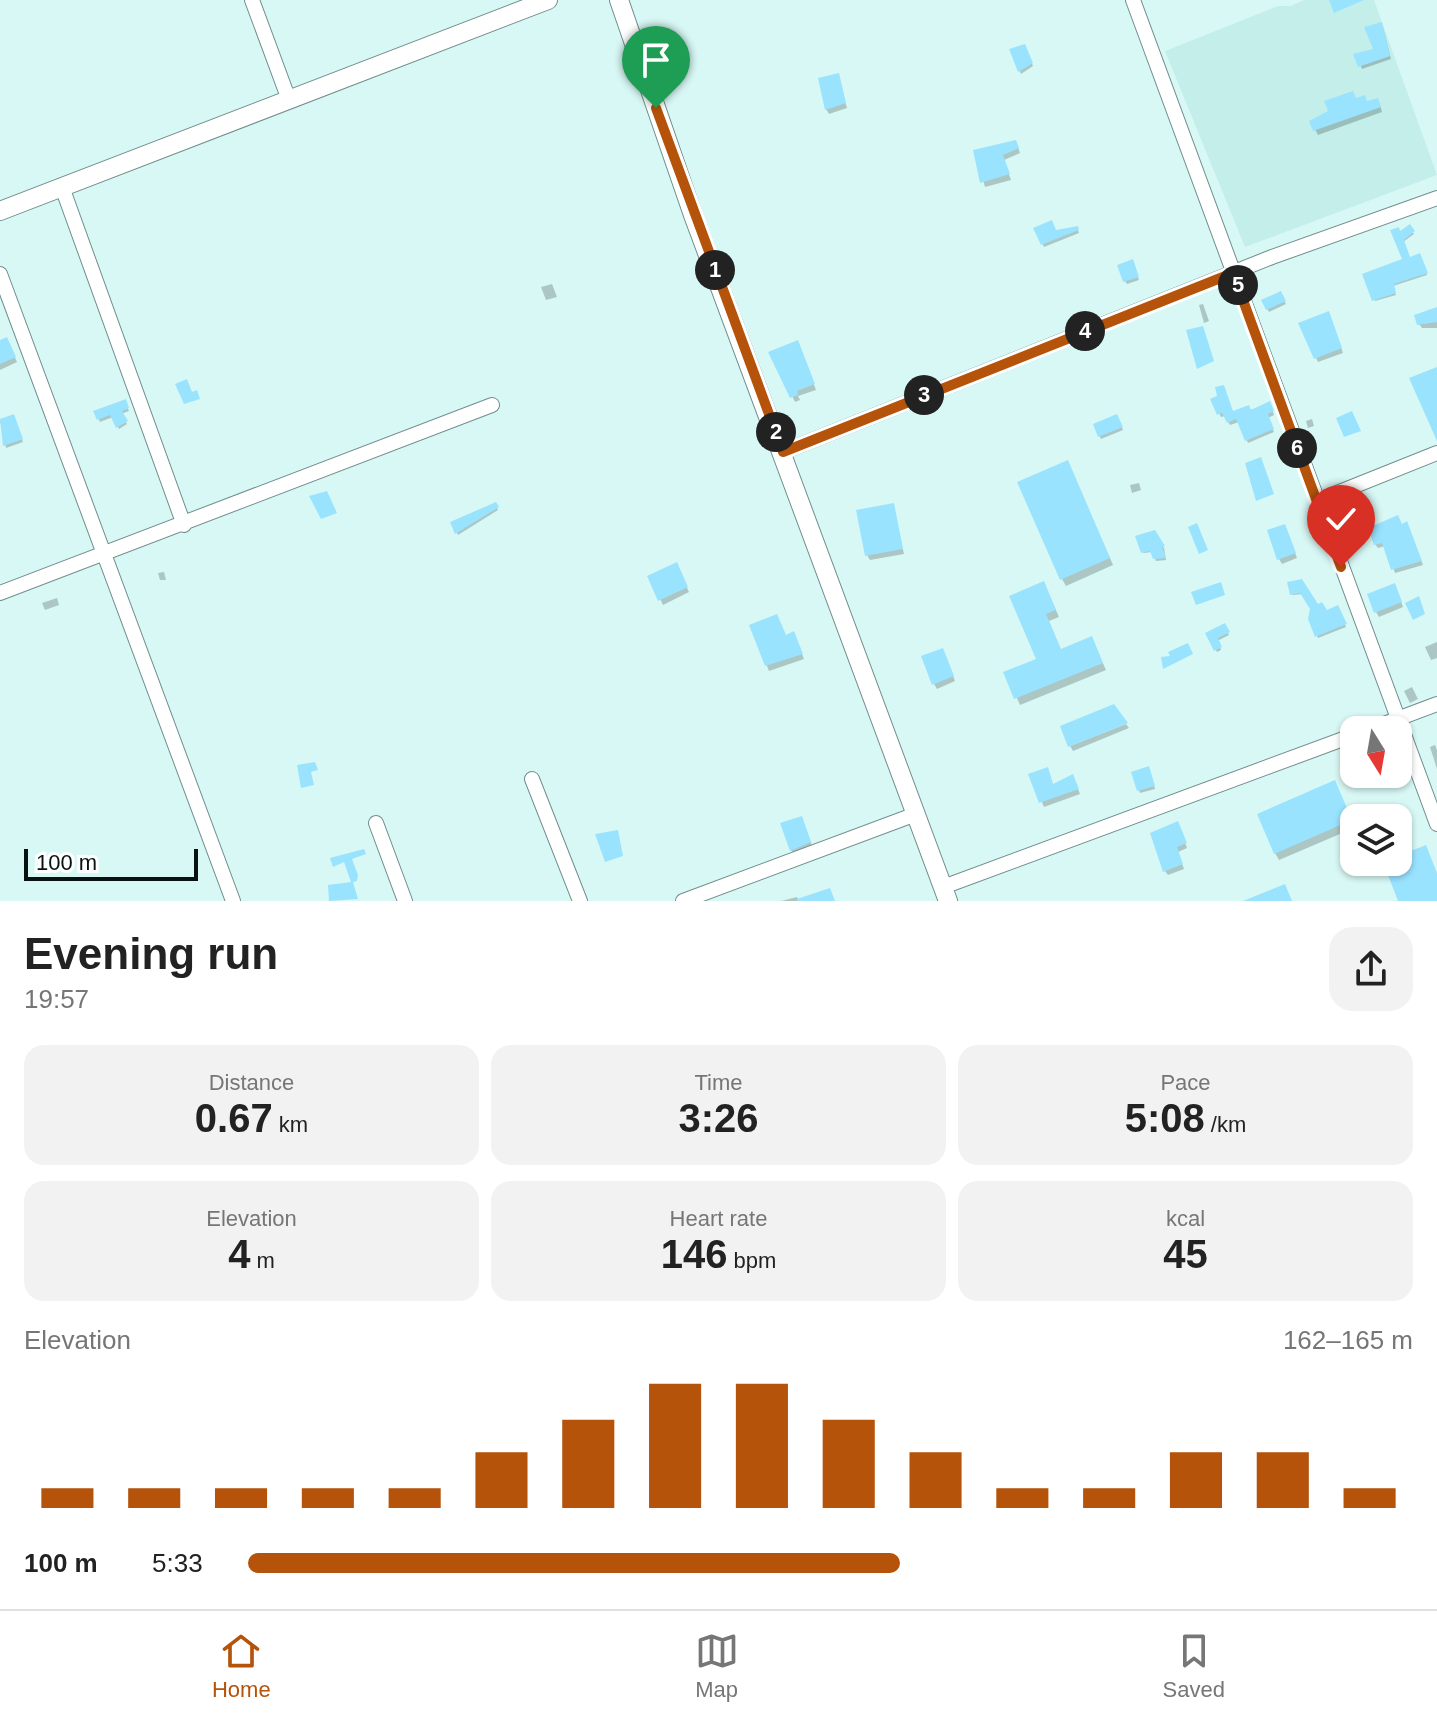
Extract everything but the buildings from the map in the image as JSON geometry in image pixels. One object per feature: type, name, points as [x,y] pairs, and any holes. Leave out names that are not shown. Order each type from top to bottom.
[{"type":"street","points":[[252,0],[289,100]]},
{"type":"street","points":[[0,211],[548,0]]},
{"type":"street","points":[[619,0],[693,215],[946,894],[1340,740]]},
{"type":"street","points":[[1133,0],[1397,716]]},
{"type":"street","points":[[62,187],[184,525]]},
{"type":"street","points":[[783,452],[1233,273],[1437,198]]},
{"type":"street","points":[[0,274],[233,901]]},
{"type":"street","points":[[0,593],[492,405]]},
{"type":"street","points":[[1317,501],[1437,453]]},
{"type":"street","points":[[1406,716],[1437,704]]},
{"type":"street","points":[[1412,757],[1437,824]]},
{"type":"street","points":[[532,779],[580,901]]},
{"type":"street","points":[[683,901],[916,814]]},
{"type":"street","points":[[376,823],[405,901]]},
{"type":"shaded area","points":[[1304,0],[1374,0],[1437,175],[1245,247],[1165,51],[1278,6],[1291,6]]},
{"type":"route","points":[[656,108],[783,452],[1233,273],[1341,567]]}]
